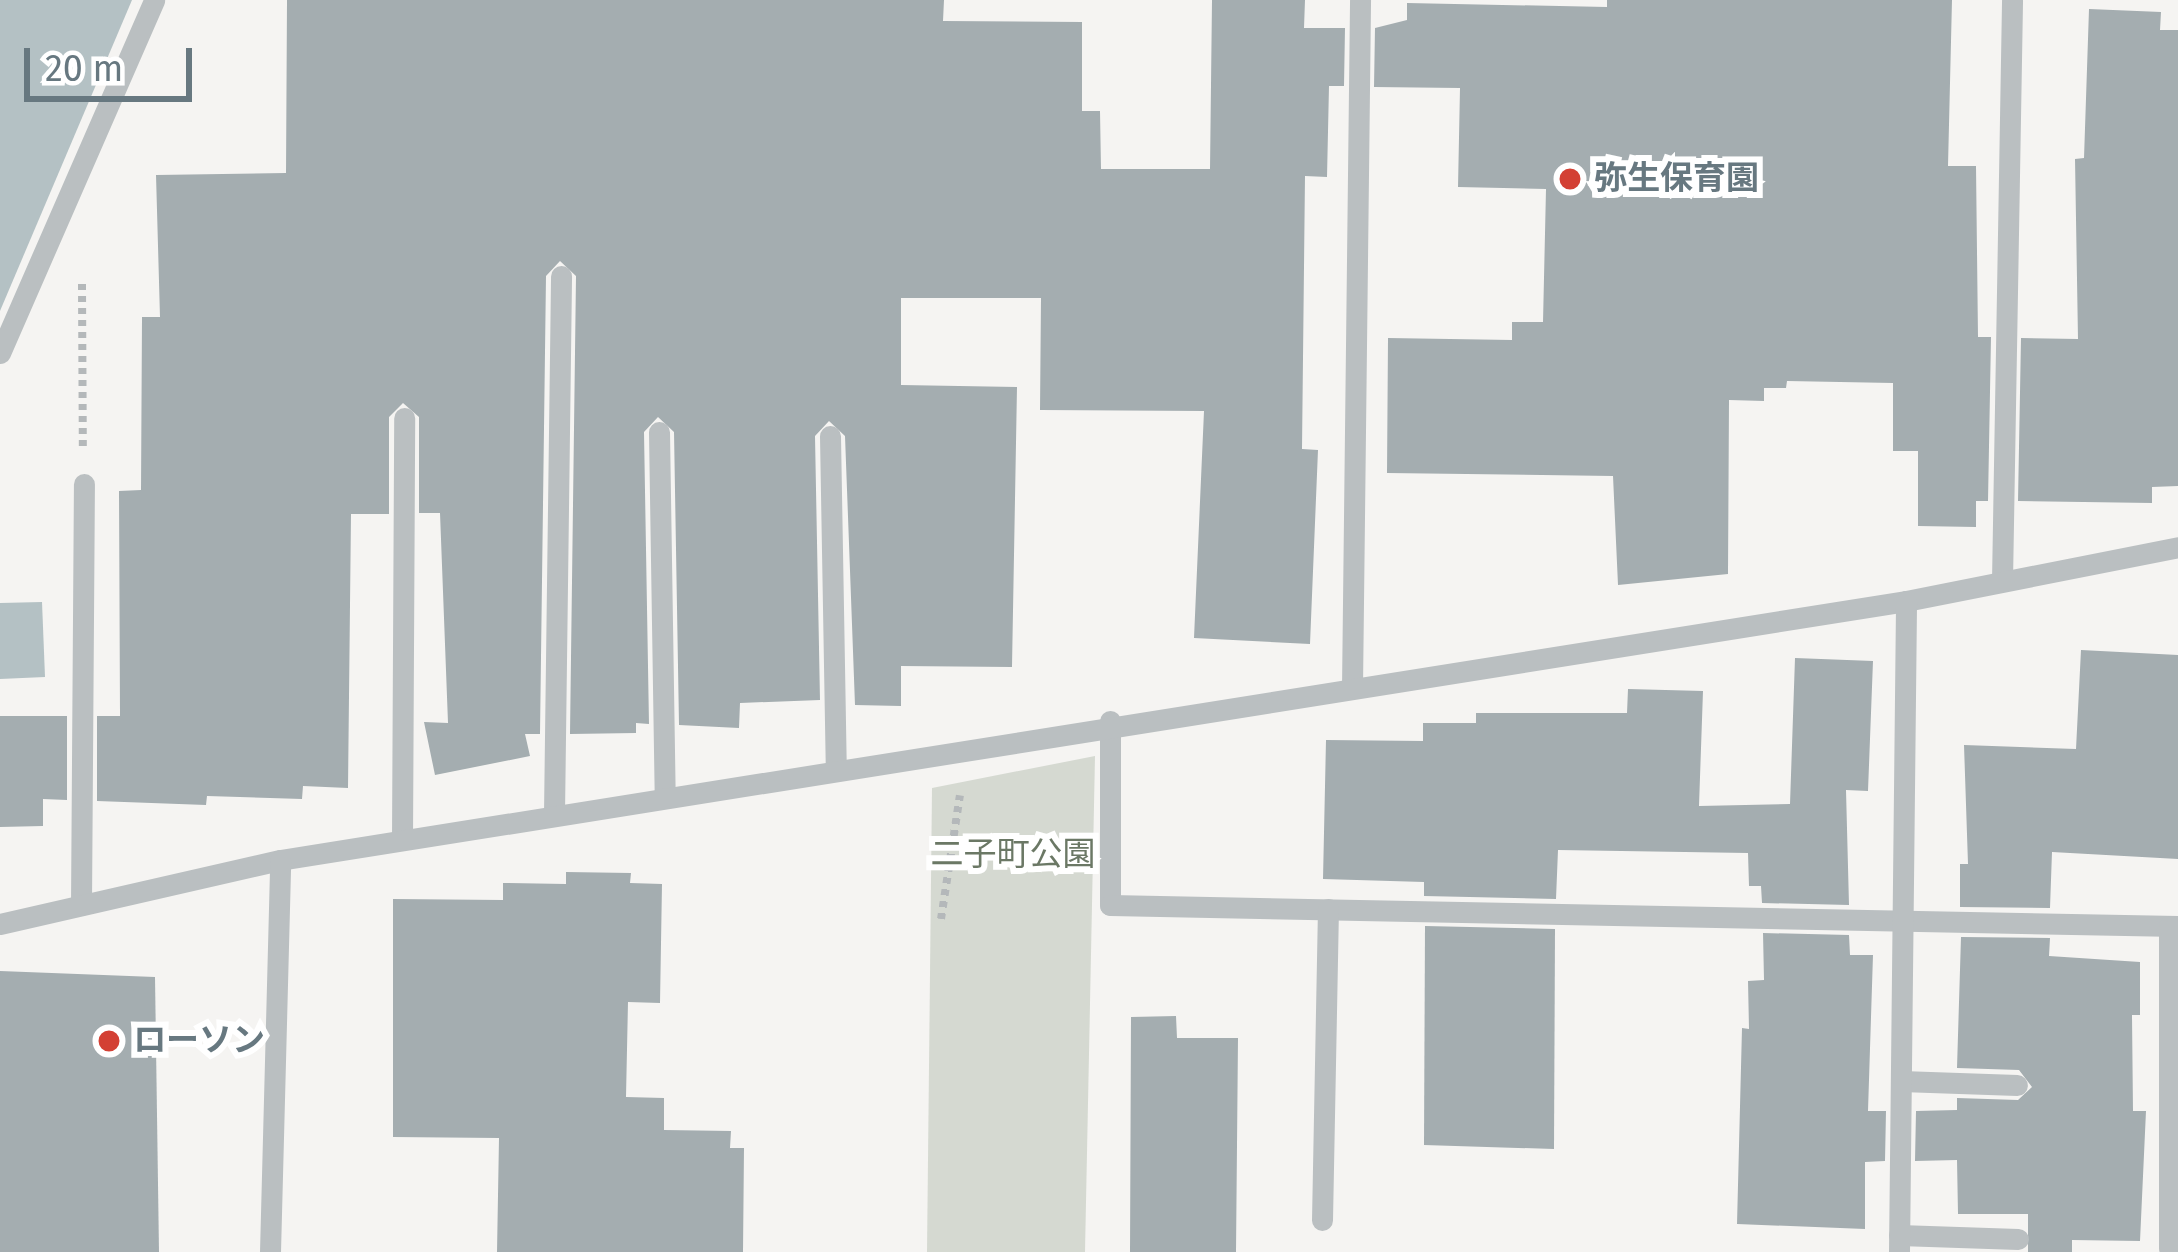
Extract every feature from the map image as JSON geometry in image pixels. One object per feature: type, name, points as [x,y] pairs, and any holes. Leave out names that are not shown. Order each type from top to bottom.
[{"type":"street","points":[[0,353],[154,0]]},
{"type":"street","points":[[1352,688],[1360,0]]},
{"type":"street","points":[[2002,581],[2012,0]]},
{"type":"street","points":[[554,814],[561,277]]},
{"type":"street","points":[[401,840],[404,418]]},
{"type":"street","points":[[659,432],[664,796]]},
{"type":"street","points":[[830,436],[836,768]]},
{"type":"street","points":[[81,905],[84,484]]},
{"type":"street","points":[[0,924],[280,860],[1110,722],[1906,601],[2178,547]]},
{"type":"street","points":[[1906,601],[1899,1243],[2018,1239]]},
{"type":"street","points":[[1110,722],[1110,905],[2174,926],[2169,1248]]},
{"type":"street","points":[[271,1252],[280,860]]},
{"type":"street","points":[[1322,1220],[1328,909]]},
{"type":"street","points":[[1901,1082],[2017,1085]]},
{"type":"path","points":[[82,284],[84,484]]},
{"type":"path","points":[[941,919],[956,796],[978,792]]},
{"type":"green space","name":"二子町公園","points":[[1095,756],[1085,1252],[927,1252],[932,788]]},
{"type":"shaded area","points":[[0,0],[132,0],[0,311]]},
{"type":"shaded area","points":[[42,602],[45,677],[0,679],[0,603]]},
{"type":"building","points":[[287,0],[944,0],[943,21],[1082,22],[1082,111],[1100,111],[1101,169],[1210,169],[1212,0],[1305,0],[1304,28],[1345,28],[1344,86],[1329,86],[1327,177],[1305,176],[1302,449],[1318,450],[1310,644],[1194,638],[1204,411],[1040,410],[1041,298],[901,298],[901,385],[1017,387],[1012,667],[901,666],[901,706],[855,705],[845,436],[829,421],[815,436],[820,700],[740,703],[739,728],[679,725],[674,432],[658,417],[644,432],[649,724],[636,723],[636,733],[570,734],[576,276],[560,261],[546,276],[540,734],[525,734],[530,756],[435,775],[424,722],[448,723],[440,513],[419,513],[419,417],[403,403],[389,417],[389,514],[351,514],[348,788],[303,786],[302,799],[207,796],[206,805],[97,801],[97,716],[120,716],[119,491],[141,490],[142,317],[160,317],[156,175],[286,173]]},
{"type":"building","points":[[1607,0],[1952,0],[1948,166],[1976,166],[1978,337],[1991,337],[1988,501],[1976,501],[1976,527],[1918,526],[1918,451],[1893,451],[1893,383],[1787,381],[1786,388],[1764,388],[1764,401],[1729,400],[1728,574],[1618,585],[1613,476],[1387,473],[1388,338],[1512,340],[1512,322],[1543,322],[1546,189],[1458,187],[1460,88],[1374,87],[1375,28],[1407,20],[1407,3],[1607,7]]},
{"type":"building","points":[[2089,9],[2161,12],[2160,30],[2178,30],[2178,486],[2152,487],[2152,503],[2018,501],[2021,338],[2078,339],[2075,159],[2084,158]]},
{"type":"building","points":[[2081,650],[2178,655],[2178,859],[2052,852],[2050,908],[1960,907],[1960,864],[1968,864],[1964,745],[2076,749]]},
{"type":"building","points":[[1795,658],[1873,661],[1868,791],[1846,790],[1849,905],[1762,903],[1761,886],[1749,886],[1748,853],[1558,850],[1556,899],[1424,896],[1424,882],[1323,879],[1326,740],[1423,741],[1423,723],[1476,723],[1476,713],[1627,713],[1628,689],[1703,691],[1699,806],[1790,804]]},
{"type":"building","points":[[0,716],[67,716],[67,800],[43,799],[43,826],[0,827]]},
{"type":"building","points":[[566,872],[631,873],[630,883],[662,884],[660,1003],[628,1002],[626,1097],[664,1098],[664,1130],[731,1131],[730,1148],[744,1148],[743,1252],[497,1252],[499,1138],[393,1137],[393,899],[503,900],[503,883],[566,884]]},
{"type":"building","points":[[1425,926],[1555,929],[1554,1149],[1424,1145]]},
{"type":"building","points":[[1763,933],[1849,935],[1850,955],[1873,955],[1868,1111],[1886,1111],[1885,1161],[1865,1162],[1865,1229],[1737,1224],[1742,1028],[1749,1029],[1748,981],[1764,980]]},
{"type":"building","points":[[1961,937],[2050,938],[2049,956],[2140,962],[2140,1015],[2132,1015],[2133,1111],[2146,1111],[2140,1241],[2072,1240],[2072,1252],[2028,1252],[2028,1214],[1958,1214],[1957,1160],[1915,1161],[1916,1111],[1957,1110],[1957,1098],[2018,1100],[2032,1087],[2019,1070],[1957,1068]]},
{"type":"building","points":[[0,971],[155,977],[159,1252],[0,1252]]},
{"type":"building","points":[[1176,1016],[1177,1038],[1238,1038],[1236,1252],[1130,1252],[1131,1017]]},
{"type":"place","name":"弥生保育園","points":[[1570,179]]},
{"type":"place","name":"ローソン","points":[[109,1041]]}]
